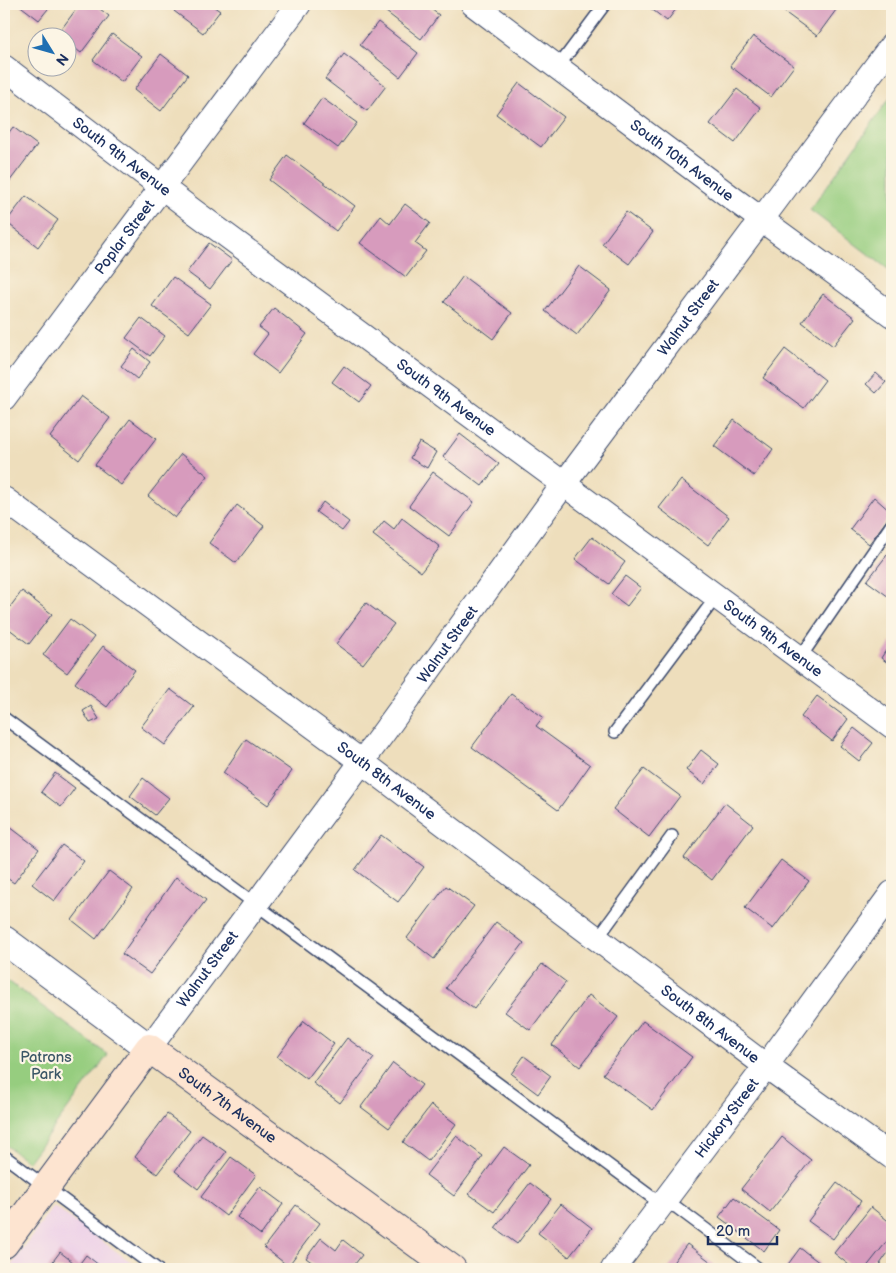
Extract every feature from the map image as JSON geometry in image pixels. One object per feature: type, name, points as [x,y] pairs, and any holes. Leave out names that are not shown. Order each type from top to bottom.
[{"type":"main road","name":"Walnut Street","points":[[4,1244],[149,1048]]},
{"type":"main road","name":"South 7th Avenue","points":[[149,1048],[452,1269]]},
{"type":"street","name":"Poplar Street","points":[[4,398],[299,4]]},
{"type":"street","name":"South 10th Avenue","points":[[473,4],[761,220],[892,315]]},
{"type":"street","name":"Walnut Street","points":[[149,1048],[362,762],[563,485],[892,45]]},
{"type":"street","name":"South 9th Avenue","points":[[4,67],[161,188],[892,726]]},
{"type":"street","name":"South 8th Avenue","points":[[4,499],[362,762],[766,1066],[892,1157]]},
{"type":"street","name":"Hickory Street","points":[[613,1269],[766,1066],[892,893]]},
{"type":"street","name":"South 7th Avenue","points":[[4,940],[149,1048]]},
{"type":"lane","points":[[558,67],[605,4]]},
{"type":"lane","points":[[800,658],[892,524]]},
{"type":"lane","points":[[615,732],[716,598]]},
{"type":"lane","points":[[4,718],[662,1204],[676,1207],[759,1269]]},
{"type":"lane","points":[[597,939],[672,836]]},
{"type":"lane","points":[[4,1156],[157,1269]]},
{"type":"shaded area","points":[[53,1206],[141,1269],[9,1269]]},
{"type":"green space","points":[[892,95],[892,272],[810,210]]},
{"type":"green space","name":"Patrons Park","points":[[4,978],[108,1055],[28,1162],[4,1144]]},
{"type":"building","points":[[18,4],[52,4],[39,20]]},
{"type":"building","points":[[80,4],[96,4],[109,16],[81,53],[78,51],[78,28],[62,28]]},
{"type":"building","points":[[180,4],[210,4],[220,11],[203,33],[174,11]]},
{"type":"building","points":[[384,4],[424,4],[439,15],[421,39],[381,8]]},
{"type":"building","points":[[645,4],[680,4],[667,21]]},
{"type":"building","points":[[788,4],[828,4],[836,10],[817,36],[783,11]]},
{"type":"building","points":[[378,22],[418,53],[400,77],[360,45]]},
{"type":"building","points":[[112,34],[142,56],[122,82],[93,60]]},
{"type":"building","points":[[753,36],[794,66],[771,97],[730,66]]},
{"type":"building","points":[[161,54],[188,75],[161,111],[134,90]]},
{"type":"building","points":[[344,54],[386,86],[367,111],[325,79]]},
{"type":"building","points":[[519,83],[564,117],[541,147],[496,114]]},
{"type":"building","points":[[737,89],[761,108],[735,143],[710,124]]},
{"type":"building","points":[[322,98],[357,123],[338,148],[304,123]]},
{"type":"building","points":[[13,127],[37,145],[6,186],[4,184],[4,139]]},
{"type":"building","points":[[287,155],[355,206],[336,231],[269,180]]},
{"type":"building","points":[[26,196],[58,220],[38,247],[6,222]]},
{"type":"building","points":[[405,204],[430,223],[415,243],[426,251],[406,277],[360,243],[381,216],[390,224]]},
{"type":"building","points":[[626,212],[653,232],[629,264],[602,244]]},
{"type":"building","points":[[209,243],[232,260],[210,289],[187,272]]},
{"type":"building","points":[[579,266],[611,290],[577,335],[545,311]]},
{"type":"building","points":[[463,276],[512,313],[493,339],[444,302]]},
{"type":"building","points":[[173,277],[211,304],[189,333],[152,306]]},
{"type":"building","points":[[823,294],[855,318],[833,346],[802,322]]},
{"type":"building","points":[[274,308],[307,334],[278,373],[253,354],[268,334],[259,327]]},
{"type":"building","points":[[141,318],[165,336],[150,356],[126,338]]},
{"type":"building","points":[[134,349],[150,362],[137,379],[121,366]]},
{"type":"building","points":[[785,349],[825,380],[804,408],[763,378]]},
{"type":"building","points":[[344,366],[371,386],[359,402],[332,382]]},
{"type":"building","points":[[876,373],[886,382],[876,393],[866,384]]},
{"type":"building","points":[[81,396],[110,418],[79,460],[50,437]]},
{"type":"building","points":[[130,419],[156,439],[121,485],[95,465]]},
{"type":"building","points":[[734,420],[773,449],[754,476],[714,446]]},
{"type":"building","points":[[460,434],[499,464],[482,486],[443,457]]},
{"type":"building","points":[[419,442],[436,452],[427,468],[410,458]]},
{"type":"building","points":[[181,454],[208,476],[175,518],[148,496]]},
{"type":"building","points":[[433,472],[474,502],[449,536],[409,506]]},
{"type":"building","points":[[681,480],[729,517],[708,545],[659,508]]},
{"type":"building","points":[[874,497],[892,513],[869,544],[850,529]]},
{"type":"building","points":[[323,502],[349,522],[342,531],[316,512]]},
{"type":"building","points":[[237,505],[264,526],[236,563],[209,543]]},
{"type":"building","points":[[402,518],[440,547],[421,572],[373,535],[384,521],[394,529]]},
{"type":"building","points":[[592,537],[625,562],[609,584],[575,559]]},
{"type":"building","points":[[890,551],[892,552],[892,593],[889,597],[867,581]]},
{"type":"building","points":[[625,576],[641,588],[627,606],[611,594]]},
{"type":"building","points":[[22,591],[52,614],[29,644],[4,625],[4,615]]},
{"type":"building","points":[[366,603],[394,624],[363,664],[336,644]]},
{"type":"building","points":[[70,619],[94,637],[67,673],[43,655]]},
{"type":"building","points":[[892,641],[892,666],[881,658]]},
{"type":"building","points":[[103,646],[135,670],[107,707],[75,683]]},
{"type":"building","points":[[170,689],[194,707],[165,745],[141,727]]},
{"type":"building","points":[[511,694],[543,717],[536,726],[590,765],[558,810],[472,747]]},
{"type":"building","points":[[817,696],[848,719],[832,741],[801,717]]},
{"type":"building","points":[[91,706],[99,719],[90,723],[83,711]]},
{"type":"building","points":[[854,728],[873,743],[859,761],[840,746]]},
{"type":"building","points":[[246,739],[292,771],[268,805],[223,773]]},
{"type":"building","points":[[701,750],[719,764],[704,784],[686,770]]},
{"type":"building","points":[[644,769],[680,796],[649,837],[613,809]]},
{"type":"building","points":[[55,773],[75,788],[61,807],[41,792]]},
{"type":"building","points":[[143,778],[169,798],[155,815],[130,796]]},
{"type":"building","points":[[725,803],[753,825],[712,880],[684,858]]},
{"type":"building","points":[[10,827],[39,849],[14,883],[4,876],[4,836]]},
{"type":"building","points":[[381,835],[424,867],[398,902],[355,870]]},
{"type":"building","points":[[62,845],[84,861],[54,901],[32,884]]},
{"type":"building","points":[[781,860],[809,881],[773,929],[745,908]]},
{"type":"building","points":[[109,871],[133,889],[96,939],[72,920]]},
{"type":"building","points":[[176,877],[206,900],[150,974],[122,954]]},
{"type":"building","points":[[446,886],[474,906],[434,959],[407,938]]},
{"type":"building","points":[[496,922],[524,943],[474,1009],[446,988]]},
{"type":"building","points":[[542,964],[566,982],[530,1030],[505,1012]]},
{"type":"building","points":[[589,995],[618,1017],[580,1067],[552,1045]]},
{"type":"building","points":[[304,1021],[334,1044],[307,1079],[277,1057]]},
{"type":"building","points":[[643,1021],[692,1057],[653,1110],[603,1074]]},
{"type":"building","points":[[347,1038],[374,1058],[340,1103],[313,1083]]},
{"type":"building","points":[[524,1056],[551,1076],[538,1094],[511,1074]]},
{"type":"building","points":[[393,1063],[422,1085],[389,1128],[361,1107]]},
{"type":"building","points":[[431,1105],[456,1124],[428,1161],[403,1142]]},
{"type":"building","points":[[167,1114],[190,1131],[157,1174],[135,1157]]},
{"type":"building","points":[[202,1135],[226,1152],[198,1189],[175,1171]]},
{"type":"building","points":[[456,1136],[483,1156],[454,1196],[426,1175]]},
{"type":"building","points":[[782,1137],[811,1160],[770,1212],[741,1189]]},
{"type":"building","points":[[504,1147],[529,1165],[494,1212],[469,1194]]},
{"type":"building","points":[[231,1157],[256,1175],[226,1216],[201,1197]]},
{"type":"building","points":[[530,1183],[551,1199],[517,1244],[495,1228]]},
{"type":"building","points":[[837,1183],[861,1201],[833,1239],[808,1221]]},
{"type":"building","points":[[260,1187],[283,1204],[261,1235],[237,1217]]},
{"type":"building","points":[[734,1197],[779,1230],[764,1251],[719,1217]]},
{"type":"building","points":[[561,1204],[592,1228],[569,1257],[538,1233]]},
{"type":"building","points":[[296,1205],[320,1223],[288,1266],[264,1247]]},
{"type":"building","points":[[871,1207],[892,1224],[892,1235],[865,1269],[854,1269],[834,1253]]},
{"type":"building","points":[[321,1238],[336,1250],[343,1240],[362,1255],[351,1269],[321,1269],[306,1258]]},
{"type":"building","points":[[687,1244],[715,1265],[711,1269],[668,1269]]},
{"type":"building","points":[[892,1247],[892,1269],[888,1269],[880,1264]]},
{"type":"building","points":[[800,1248],[820,1263],[815,1269],[788,1269],[786,1267]]},
{"type":"building","points":[[60,1252],[78,1266],[86,1255],[104,1269],[47,1269]]}]
